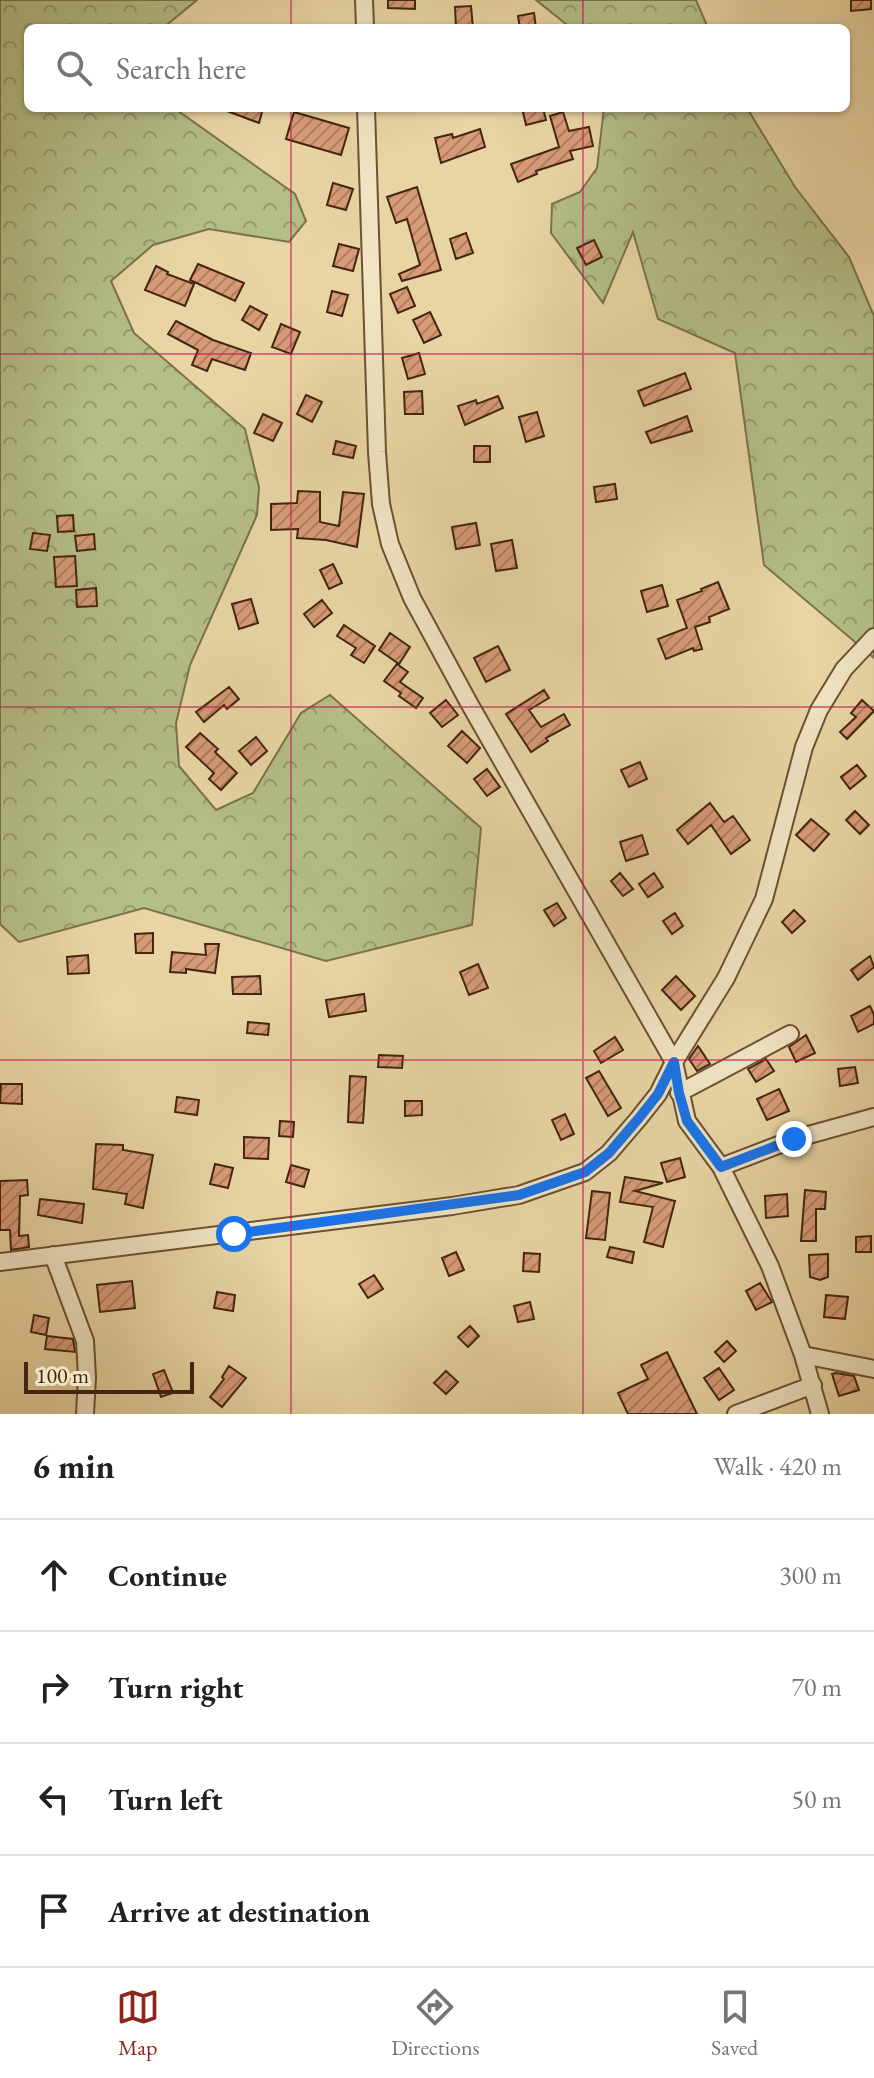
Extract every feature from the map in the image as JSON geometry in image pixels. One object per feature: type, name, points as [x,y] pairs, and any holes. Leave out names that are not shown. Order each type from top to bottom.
[{"type":"street","points":[[364,0],[365,24]]},
{"type":"street","points":[[366,112],[377,452],[381,504],[390,544],[412,598],[469,703],[674,1062],[687,1121],[721,1167],[770,1266],[803,1355],[820,1414]]},
{"type":"street","points":[[0,1262],[519,1195],[585,1172],[609,1153],[658,1094],[726,978],[764,899],[804,747],[819,710],[844,669],[874,637]]},
{"type":"street","points":[[679,1093],[790,1034]]},
{"type":"street","points":[[721,1167],[794,1139],[874,1117]]},
{"type":"street","points":[[53,1255],[85,1341],[85,1414]]},
{"type":"street","points":[[803,1355],[874,1369]]},
{"type":"street","points":[[736,1414],[813,1385]]},
{"type":"green space","points":[[0,0],[197,0],[168,24],[24,24],[24,112],[180,112],[295,194],[306,221],[289,242],[209,229],[153,245],[111,281],[134,333],[245,429],[259,487],[257,515],[190,665],[176,723],[179,766],[216,810],[253,793],[301,713],[330,695],[481,828],[472,925],[326,961],[144,908],[19,942],[0,924]]},
{"type":"green space","points":[[536,0],[696,0],[706,24],[566,24]]},
{"type":"green space","points":[[604,112],[749,112],[795,187],[849,257],[874,316],[874,658],[764,565],[735,353],[658,319],[633,232],[603,303],[551,233],[552,204],[580,192],[597,168]]},
{"type":"building","points":[[388,0],[415,0],[415,9],[388,8]]},
{"type":"building","points":[[851,0],[871,0],[871,9],[851,11]]},
{"type":"building","points":[[471,6],[473,24],[456,24],[455,7]]},
{"type":"building","points":[[534,13],[535,24],[519,24],[518,16]]},
{"type":"building","points":[[230,112],[262,112],[259,123]]},
{"type":"building","points":[[294,112],[349,128],[341,155],[286,139]]},
{"type":"building","points":[[523,112],[544,112],[546,120],[526,125]]},
{"type":"building","points":[[563,112],[569,131],[589,127],[593,146],[570,151],[573,159],[536,171],[537,174],[518,182],[511,164],[559,147],[550,116]]},
{"type":"building","points":[[480,129],[485,147],[441,163],[435,138],[452,134],[453,138]]},
{"type":"building","points":[[333,183],[353,189],[346,210],[327,205]]},
{"type":"building","points":[[417,187],[441,270],[402,281],[399,274],[420,265],[407,219],[396,223],[387,197]]},
{"type":"building","points":[[466,233],[473,253],[456,259],[450,239]]},
{"type":"building","points":[[594,240],[602,257],[586,265],[577,248]]},
{"type":"building","points":[[339,244],[359,249],[353,271],[333,266]]},
{"type":"building","points":[[198,264],[244,283],[235,301],[190,280]]},
{"type":"building","points":[[156,266],[167,274],[194,284],[185,306],[145,290]]},
{"type":"building","points":[[407,287],[415,306],[398,313],[390,294]]},
{"type":"building","points":[[332,291],[348,295],[342,316],[327,312]]},
{"type":"building","points":[[250,306],[267,315],[259,330],[242,320]]},
{"type":"building","points":[[430,312],[441,335],[424,343],[413,320]]},
{"type":"building","points":[[176,321],[213,340],[251,353],[245,370],[212,359],[207,371],[192,365],[198,350],[168,334]]},
{"type":"building","points":[[281,324],[300,332],[291,354],[272,347]]},
{"type":"building","points":[[419,353],[425,374],[408,379],[402,358]]},
{"type":"building","points":[[685,373],[691,389],[644,406],[638,391]]},
{"type":"building","points":[[422,391],[423,414],[405,414],[404,392]]},
{"type":"building","points":[[306,395],[322,402],[312,422],[297,414]]},
{"type":"building","points":[[498,396],[503,408],[465,425],[458,406],[476,400],[477,404]]},
{"type":"building","points":[[537,412],[544,436],[526,442],[519,417]]},
{"type":"building","points":[[263,414],[282,423],[273,441],[254,433]]},
{"type":"building","points":[[687,416],[692,431],[651,443],[646,432]]},
{"type":"building","points":[[336,441],[356,446],[353,458],[333,454]]},
{"type":"building","points":[[474,446],[490,446],[490,462],[474,462]]},
{"type":"building","points":[[615,484],[617,499],[596,502],[594,487]]},
{"type":"building","points":[[298,491],[320,492],[320,522],[339,526],[343,492],[364,494],[357,547],[297,538],[298,529],[271,530],[271,504],[297,503]]},
{"type":"building","points":[[73,515],[74,531],[58,532],[57,516]]},
{"type":"building","points":[[476,523],[480,545],[456,549],[452,527]]},
{"type":"building","points":[[33,533],[50,535],[47,551],[30,549]]},
{"type":"building","points":[[94,534],[95,549],[77,551],[75,536]]},
{"type":"building","points":[[512,540],[517,568],[496,571],[491,544]]},
{"type":"building","points":[[75,556],[77,586],[56,587],[54,557]]},
{"type":"building","points":[[333,564],[342,583],[329,589],[320,570]]},
{"type":"building","points":[[718,582],[729,609],[709,617],[710,622],[695,627],[702,649],[694,651],[693,648],[666,659],[658,639],[687,628],[677,600]]},
{"type":"building","points":[[662,585],[668,606],[647,612],[641,591]]},
{"type":"building","points":[[96,588],[97,606],[77,607],[76,590]]},
{"type":"building","points":[[251,599],[258,623],[239,629],[232,604]]},
{"type":"building","points":[[322,600],[332,613],[314,627],[304,614]]},
{"type":"building","points":[[344,625],[375,646],[364,663],[351,655],[356,648],[337,636]]},
{"type":"building","points":[[390,633],[410,647],[399,664],[379,650]]},
{"type":"building","points":[[498,646],[510,670],[486,682],[474,658]]},
{"type":"building","points":[[397,664],[408,672],[400,682],[423,698],[416,708],[384,681]]},
{"type":"building","points":[[229,687],[239,699],[227,709],[224,705],[204,722],[196,712]]},
{"type":"building","points":[[544,690],[549,698],[529,710],[541,727],[564,714],[570,725],[546,738],[548,741],[531,752],[506,714]]},
{"type":"building","points":[[446,700],[458,715],[442,727],[430,713]]},
{"type":"building","points":[[862,700],[874,711],[847,739],[840,732],[856,717],[851,713]]},
{"type":"building","points":[[462,731],[480,748],[467,763],[448,746]]},
{"type":"building","points":[[200,733],[237,773],[221,790],[209,779],[214,773],[186,747]]},
{"type":"building","points":[[256,737],[267,751],[251,765],[239,751]]},
{"type":"building","points":[[640,762],[647,779],[629,787],[621,770]]},
{"type":"building","points":[[857,765],[866,776],[850,789],[841,777]]},
{"type":"building","points":[[487,769],[500,787],[487,796],[474,779]]},
{"type":"building","points":[[710,803],[724,822],[733,816],[750,840],[731,854],[711,825],[688,844],[677,830]]},
{"type":"building","points":[[855,811],[869,825],[860,834],[846,820]]},
{"type":"building","points":[[811,819],[829,834],[814,851],[796,835]]},
{"type":"building","points":[[642,835],[648,854],[626,861],[620,842]]},
{"type":"building","points":[[620,873],[633,889],[623,896],[611,881]]},
{"type":"building","points":[[654,873],[663,887],[648,897],[639,884]]},
{"type":"building","points":[[557,903],[566,918],[554,926],[544,910]]},
{"type":"building","points":[[794,910],[805,921],[792,933],[782,922]]},
{"type":"building","points":[[675,913],[683,926],[672,934],[663,921]]},
{"type":"building","points":[[153,933],[153,953],[136,953],[135,934]]},
{"type":"building","points":[[205,944],[219,944],[215,973],[186,969],[186,973],[170,972],[172,952],[206,955]]},
{"type":"building","points":[[88,955],[89,973],[68,974],[67,957]]},
{"type":"building","points":[[870,956],[874,967],[858,980],[851,970]]},
{"type":"building","points":[[478,964],[488,988],[469,995],[460,972]]},
{"type":"building","points":[[260,976],[261,994],[233,994],[232,977]]},
{"type":"building","points":[[676,976],[695,996],[681,1010],[662,990]]},
{"type":"building","points":[[364,994],[366,1011],[329,1017],[326,1000]]},
{"type":"building","points":[[870,1006],[874,1024],[858,1032],[851,1016]]},
{"type":"building","points":[[248,1022],[269,1024],[268,1035],[247,1033]]},
{"type":"building","points":[[806,1035],[815,1053],[796,1062],[789,1047]]},
{"type":"building","points":[[615,1037],[623,1050],[601,1063],[594,1051]]},
{"type":"building","points":[[698,1046],[710,1064],[697,1071],[689,1059]]},
{"type":"building","points":[[379,1055],[403,1056],[402,1068],[378,1067]]},
{"type":"building","points":[[766,1059],[774,1071],[756,1082],[748,1069]]},
{"type":"building","points":[[855,1067],[858,1083],[840,1086],[838,1069]]},
{"type":"building","points":[[599,1071],[621,1108],[608,1116],[586,1078]]},
{"type":"building","points":[[350,1076],[366,1077],[363,1123],[348,1122]]},
{"type":"building","points":[[1,1084],[22,1084],[22,1104],[0,1103]]},
{"type":"building","points":[[779,1089],[789,1111],[767,1120],[757,1099]]},
{"type":"building","points":[[177,1097],[199,1100],[197,1115],[175,1112]]},
{"type":"building","points":[[405,1101],[422,1101],[422,1115],[405,1116]]},
{"type":"building","points":[[565,1114],[574,1134],[561,1140],[552,1120]]},
{"type":"building","points":[[280,1121],[294,1122],[293,1137],[279,1136]]},
{"type":"building","points":[[244,1137],[269,1138],[268,1159],[244,1158]]},
{"type":"building","points":[[96,1144],[123,1145],[123,1150],[153,1155],[143,1208],[125,1204],[127,1194],[93,1189]]},
{"type":"building","points":[[680,1158],[685,1177],[667,1182],[661,1163]]},
{"type":"building","points":[[215,1164],[233,1168],[228,1188],[210,1184]]},
{"type":"building","points":[[291,1165],[309,1170],[304,1187],[286,1182]]},
{"type":"building","points":[[625,1177],[663,1183],[635,1191],[675,1201],[663,1247],[644,1242],[653,1207],[620,1202]]},
{"type":"building","points":[[27,1180],[28,1195],[20,1196],[19,1236],[28,1235],[29,1247],[11,1250],[10,1230],[0,1230],[0,1181]]},
{"type":"building","points":[[805,1190],[826,1192],[825,1209],[816,1209],[816,1241],[801,1241]]},
{"type":"building","points":[[592,1191],[610,1193],[605,1240],[586,1238]]},
{"type":"building","points":[[787,1194],[788,1216],[766,1218],[765,1196]]},
{"type":"building","points":[[40,1199],[84,1204],[82,1223],[38,1215]]},
{"type":"building","points":[[871,1236],[871,1252],[856,1252],[856,1237]]},
{"type":"building","points":[[610,1247],[634,1252],[632,1263],[607,1257]]},
{"type":"building","points":[[456,1252],[464,1270],[449,1276],[442,1258]]},
{"type":"building","points":[[524,1253],[540,1254],[539,1272],[523,1271]]},
{"type":"building","points":[[828,1254],[828,1277],[820,1280],[810,1277],[809,1255]]},
{"type":"building","points":[[374,1275],[383,1289],[368,1298],[359,1284]]},
{"type":"building","points":[[132,1281],[135,1308],[100,1312],[97,1285]]},
{"type":"building","points":[[760,1283],[772,1302],[756,1310],[746,1291]]},
{"type":"building","points":[[217,1292],[235,1295],[233,1311],[214,1308]]},
{"type":"building","points":[[826,1295],[848,1297],[845,1319],[824,1317]]},
{"type":"building","points":[[530,1302],[534,1319],[518,1322],[514,1306]]},
{"type":"building","points":[[34,1315],[49,1318],[46,1335],[31,1332]]},
{"type":"building","points":[[470,1326],[479,1336],[468,1347],[458,1337]]},
{"type":"building","points":[[47,1336],[73,1339],[75,1352],[45,1349]]},
{"type":"building","points":[[727,1341],[736,1351],[724,1362],[715,1352]]},
{"type":"building","points":[[667,1352],[697,1414],[628,1414],[618,1393],[648,1379],[641,1365]]},
{"type":"building","points":[[229,1366],[246,1378],[222,1407],[210,1397],[224,1379],[222,1377]]},
{"type":"building","points":[[719,1368],[734,1390],[719,1400],[704,1378]]},
{"type":"building","points":[[164,1370],[173,1393],[161,1397],[153,1374]]},
{"type":"building","points":[[446,1371],[458,1382],[446,1394],[434,1383]]},
{"type":"building","points":[[832,1374],[854,1376],[859,1390],[839,1396]]},
{"type":"route","points":[[234,1234],[519,1195],[585,1172],[609,1153],[639,1118],[658,1094],[674,1062],[687,1121],[721,1167],[794,1139]]}]
